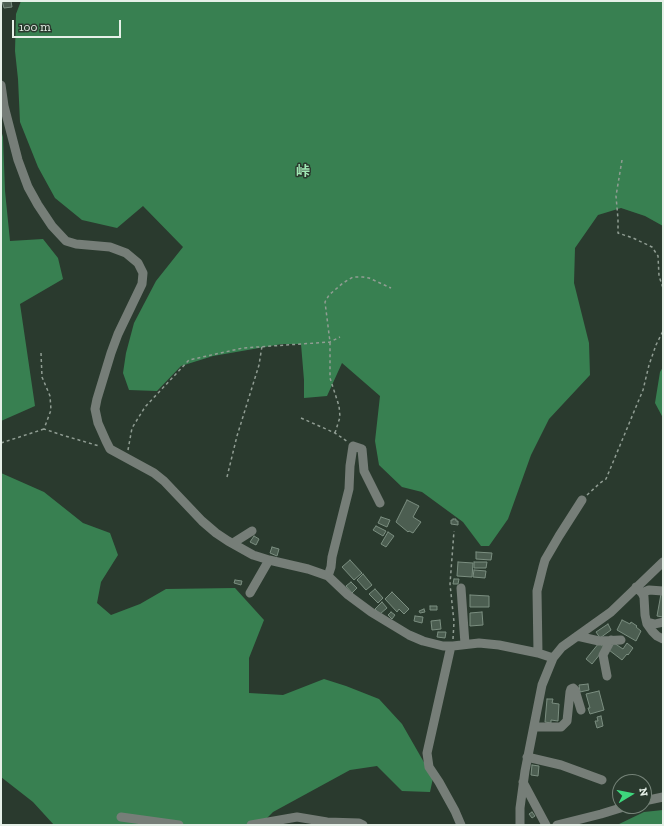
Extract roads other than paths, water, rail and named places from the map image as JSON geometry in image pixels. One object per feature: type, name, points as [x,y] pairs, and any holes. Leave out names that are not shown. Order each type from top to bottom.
[{"type":"street","points":[[1,85],[4,106],[18,160],[28,188],[52,226],[66,240],[76,244],[110,247],[126,253],[138,263],[143,273],[142,284],[118,334],[111,353],[95,409],[98,423],[110,449],[154,472],[202,521],[216,533],[253,555],[308,569],[328,576],[348,595],[361,600],[371,612],[410,635],[443,646],[478,643],[499,645],[538,653],[552,658]]},
{"type":"street","points":[[328,576],[332,567],[332,557],[350,489],[350,466],[353,446],[362,449],[364,471],[380,503]]},
{"type":"street","points":[[538,653],[537,591],[545,560],[582,500]]},
{"type":"street","points":[[233,543],[252,531]]},
{"type":"street","points":[[250,592],[269,560]]},
{"type":"street","points":[[520,825],[520,808],[527,757],[542,685],[552,658],[562,647],[639,590],[663,562]]},
{"type":"street","points":[[461,588],[465,644]]},
{"type":"street","points":[[639,590],[663,591]]},
{"type":"street","points":[[639,590],[644,597],[645,616],[647,622],[652,631],[663,639]]},
{"type":"street","points":[[647,622],[655,624],[663,622]]},
{"type":"street","points":[[423,640],[426,631]]},
{"type":"street","points":[[577,636],[599,640],[621,640]]},
{"type":"street","points":[[607,676],[603,655],[611,640]]},
{"type":"street","points":[[451,646],[427,753],[429,767],[439,782],[461,825]]},
{"type":"street","points":[[534,727],[561,727],[567,721],[570,692],[573,688],[581,710]]},
{"type":"street","points":[[527,757],[561,765],[602,780]]},
{"type":"street","points":[[523,782],[546,825]]},
{"type":"street","points":[[652,799],[663,797]]},
{"type":"street","points":[[557,825],[612,811]]},
{"type":"street","points":[[121,817],[179,825]]},
{"type":"street","points":[[251,825],[297,817],[327,822],[359,823],[362,825]]},
{"type":"district","name":"峠","points":[[303,172]]}]
